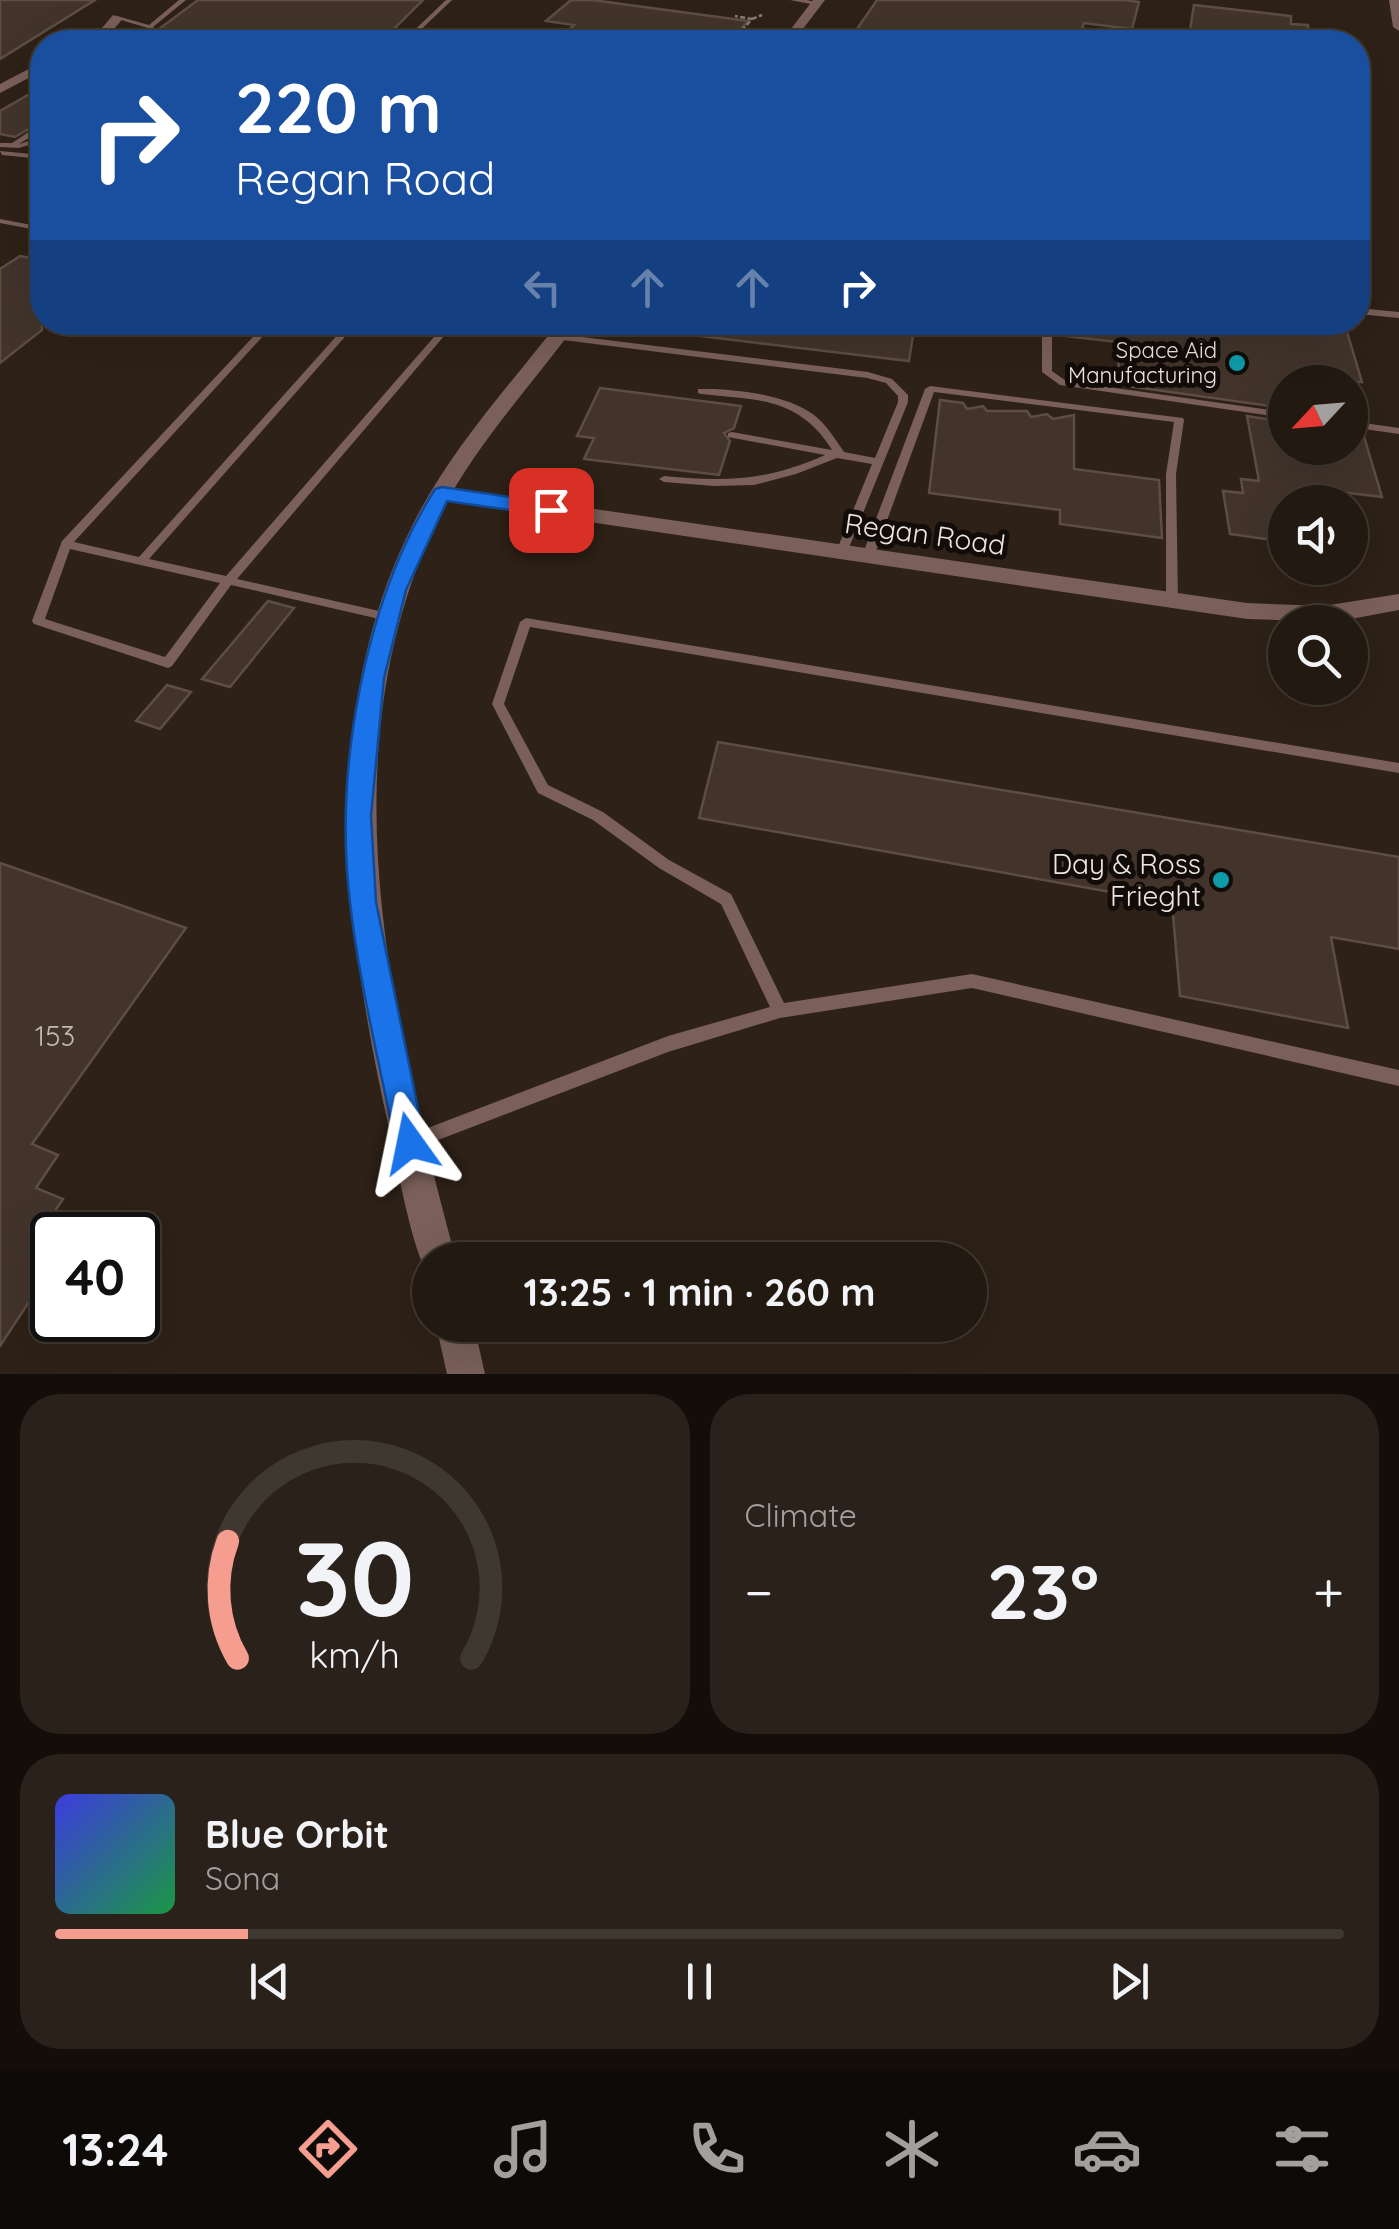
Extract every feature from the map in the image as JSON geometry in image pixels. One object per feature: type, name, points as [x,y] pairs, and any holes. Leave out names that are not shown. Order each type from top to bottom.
[{"type":"street","points":[[1395,0],[1399,27]]},
{"type":"street","points":[[795,30],[817,2]]},
{"type":"street","points":[[107,30],[117,18]]},
{"type":"street","points":[[0,89],[30,73]]},
{"type":"street","points":[[434,1242],[410,1143],[363,902],[359,816],[372,678],[388,617],[422,526],[560,335]]},
{"type":"street","name":"Regan Road","points":[[442,494],[1302,617],[1344,614],[1399,602]]},
{"type":"lane","points":[[150,27],[184,0]]},
{"type":"lane","points":[[418,30],[449,0]]},
{"type":"lane","points":[[793,0],[817,2]]},
{"type":"lane","points":[[117,18],[152,30]]},
{"type":"lane","points":[[3,148],[30,133]]},
{"type":"lane","points":[[3,148],[30,142]]},
{"type":"lane","points":[[3,148],[30,154]]},
{"type":"lane","points":[[0,221],[30,226]]},
{"type":"lane","points":[[1370,312],[1399,315]]},
{"type":"lane","points":[[260,335],[66,544],[38,620],[168,663],[228,581],[441,335]]},
{"type":"lane","points":[[141,561],[342,335]]},
{"type":"lane","points":[[597,335],[880,378],[898,388],[903,402],[842,552]]},
{"type":"lane","points":[[1048,335],[1048,372],[1063,383],[1268,413]]},
{"type":"lane","points":[[868,556],[930,389],[1179,420],[1171,474],[1172,600]]},
{"type":"lane","points":[[700,390],[806,411],[821,422],[838,453]]},
{"type":"lane","points":[[1368,426],[1399,430]]},
{"type":"lane","points":[[732,435],[878,462]]},
{"type":"lane","points":[[664,479],[756,484],[789,475],[838,453]]},
{"type":"lane","points":[[66,544],[388,617]]},
{"type":"lane","points":[[780,1011],[726,899],[664,864],[598,816],[542,789],[498,704],[526,622],[1399,768]]},
{"type":"lane","points":[[410,1143],[620,1062],[780,1011],[972,981],[1399,1078]]},
{"type":"path","points":[[742,30],[762,14]]},
{"type":"path","points":[[735,16],[752,19]]},
{"type":"building","points":[[0,0],[95,0],[47,30],[30,30],[30,40],[0,59]]},
{"type":"building","points":[[198,0],[423,0],[393,30],[159,29]]},
{"type":"building","points":[[571,0],[592,0],[748,21],[740,30],[568,30],[574,25],[546,21]]},
{"type":"building","points":[[877,0],[1139,2],[1132,29],[1084,23],[1082,30],[856,30]]},
{"type":"building","points":[[1194,5],[1291,16],[1291,24],[1308,25],[1308,30],[1190,30]]},
{"type":"building","points":[[30,94],[30,128],[15,137],[0,134],[0,111]]},
{"type":"building","points":[[20,256],[30,258],[30,335],[36,335],[0,363],[0,269]]},
{"type":"building","points":[[691,335],[913,335],[909,361]]},
{"type":"building","name":"Space Aid Manufacturing","points":[[1056,335],[1348,335],[1357,365],[1268,365],[1268,406],[1120,385],[1117,342]]},
{"type":"building","points":[[600,388],[741,406],[734,428],[724,433],[730,441],[719,475],[584,459],[594,438],[577,436]]},
{"type":"building","points":[[940,400],[963,403],[967,409],[983,406],[987,411],[1027,411],[1031,417],[1047,414],[1053,419],[1074,415],[1074,469],[1159,480],[1162,538],[1060,524],[1060,510],[929,493]]},
{"type":"building","points":[[1247,416],[1268,419],[1268,465],[1368,465],[1368,450],[1382,497],[1368,495],[1368,485],[1268,485],[1268,540],[1230,534],[1223,491],[1243,493],[1241,479],[1259,481]]},
{"type":"building","points":[[268,601],[294,608],[230,687],[202,679]]},
{"type":"building","points":[[167,685],[191,692],[160,729],[136,721]]},
{"type":"building","name":"Day & Ross Frieght","points":[[718,742],[1399,857],[1399,949],[1331,937],[1348,1028],[1180,996],[1172,903],[699,818]]},
{"type":"building","points":[[0,863],[186,928],[32,1144],[58,1155],[36,1188],[63,1199],[54,1212],[30,1212],[30,1300],[0,1346]]},
{"type":"place","name":"Space Aid Manufacturing","points":[[1237,363]]},
{"type":"place","name":"Day & Ross Frieght","points":[[1221,880]]},
{"type":"route","points":[[410,1143],[363,902],[359,816],[372,678],[396,590],[422,526],[442,494],[551,510]]}]
